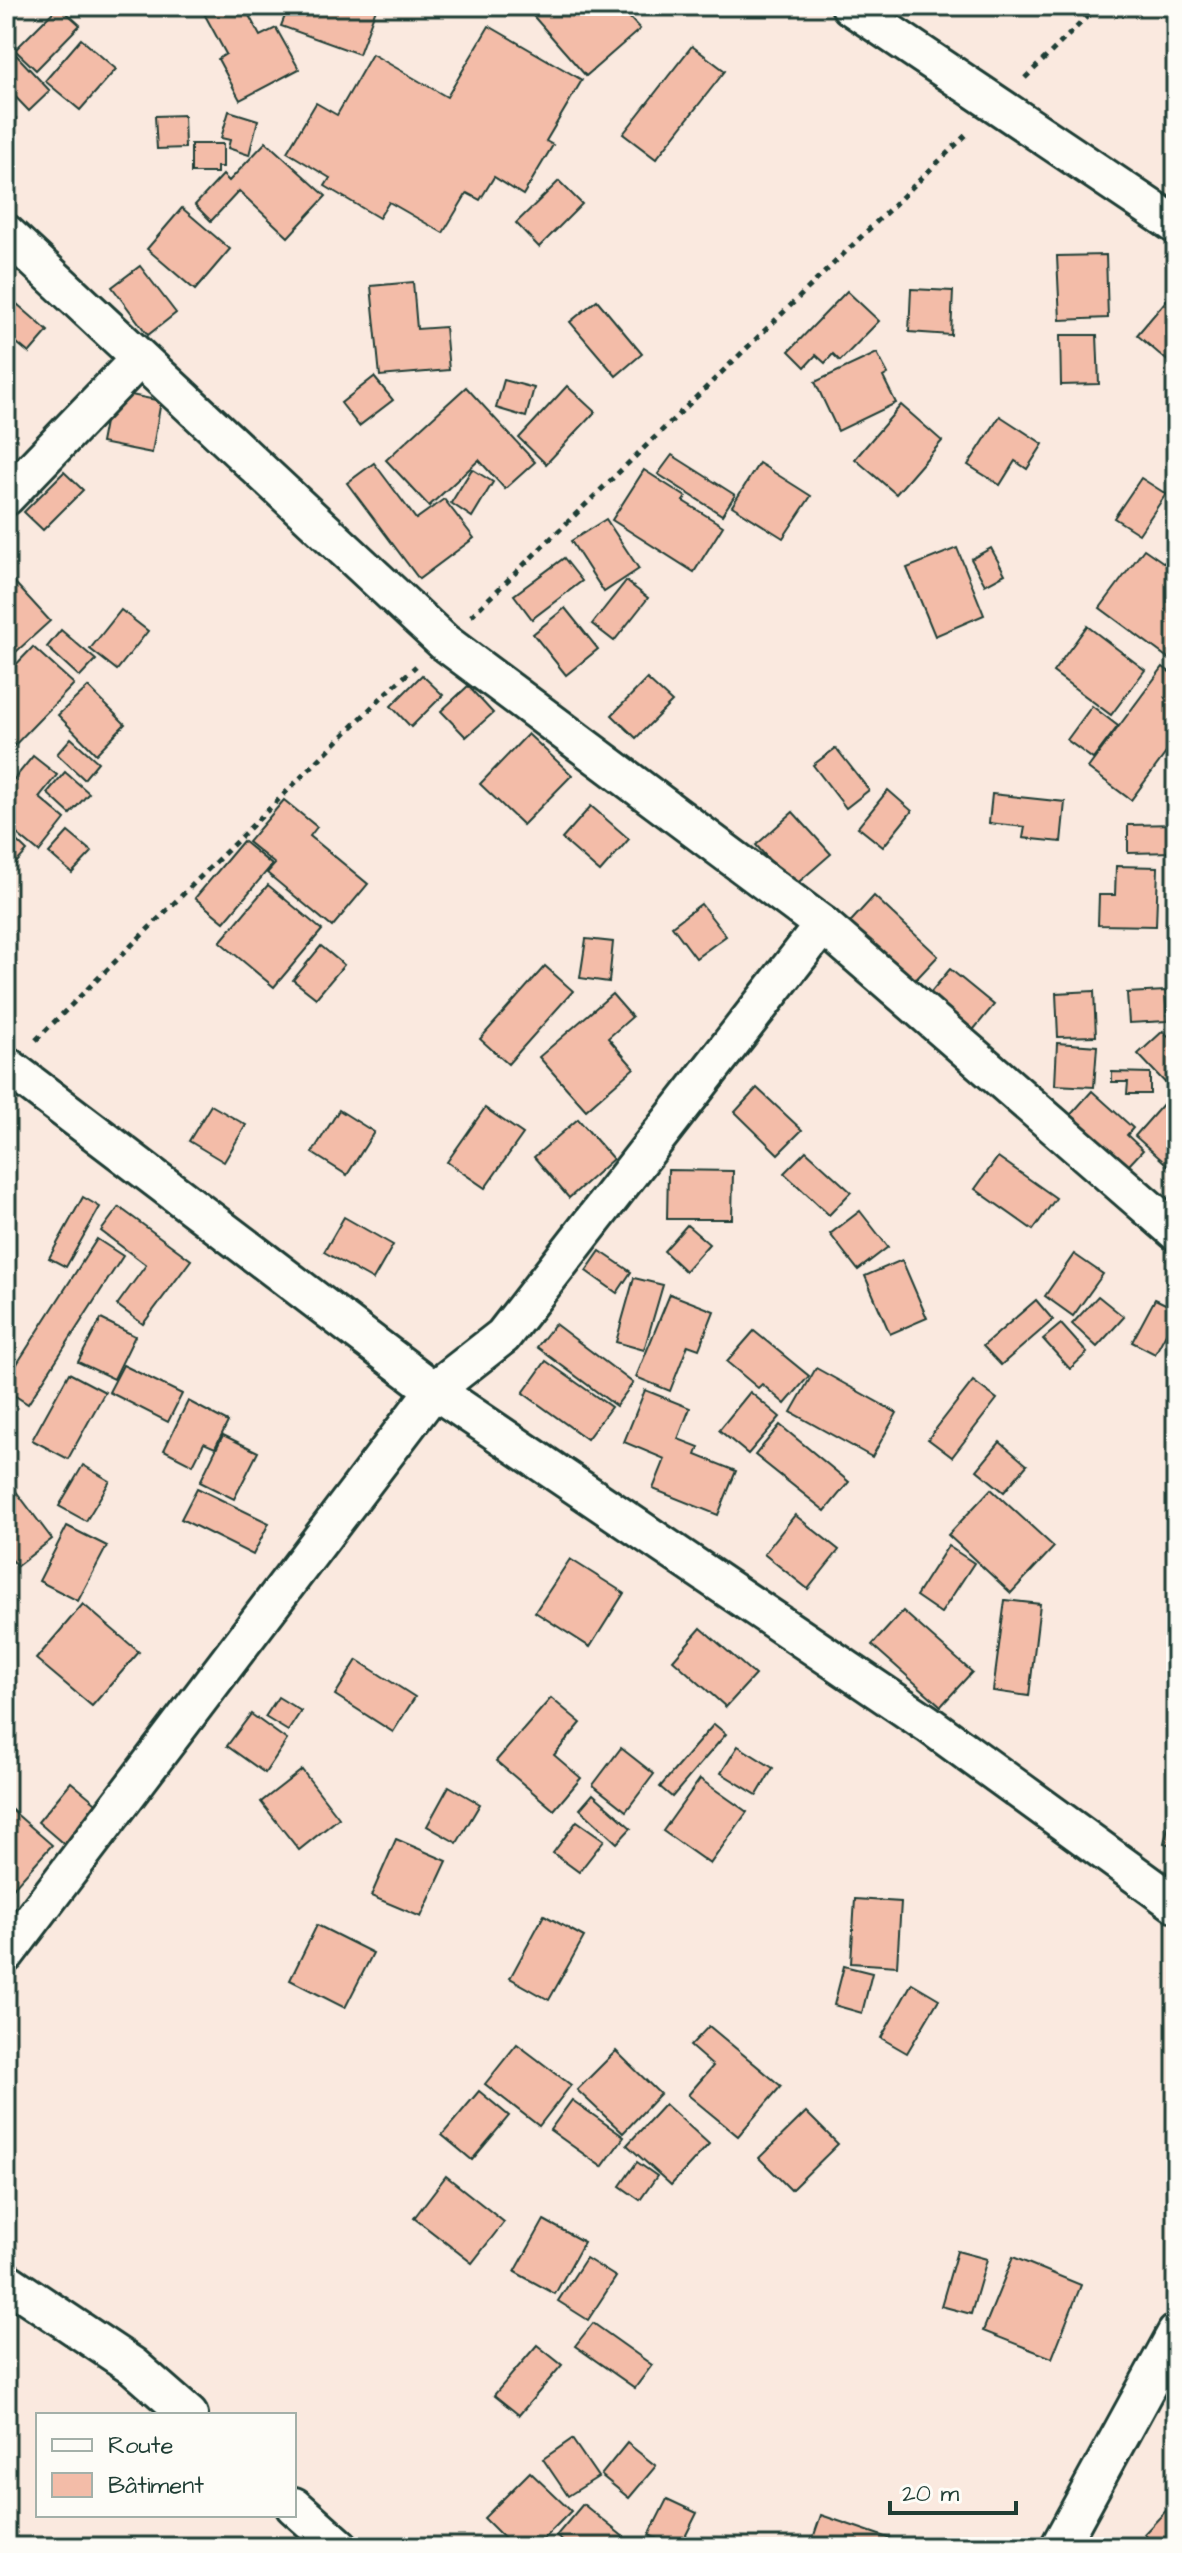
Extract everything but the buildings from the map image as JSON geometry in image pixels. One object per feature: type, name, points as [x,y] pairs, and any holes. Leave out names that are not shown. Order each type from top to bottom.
[{"type":"street","points":[[850,6],[1176,225]]},
{"type":"street","points":[[6,233],[444,642],[823,925],[1176,1232]]},
{"type":"street","points":[[6,497],[139,359]]},
{"type":"street","points":[[6,1954],[434,1390],[503,1336],[823,925]]},
{"type":"street","points":[[7,1066],[434,1390],[928,1724],[1176,1904]]},
{"type":"street","points":[[6,2281],[133,2366],[187,2413]]},
{"type":"street","points":[[1059,2547],[1176,2333]]},
{"type":"street","points":[[296,2508],[340,2547]]},
{"type":"path","points":[[7,1066],[382,697],[444,642],[1098,6]]}]
